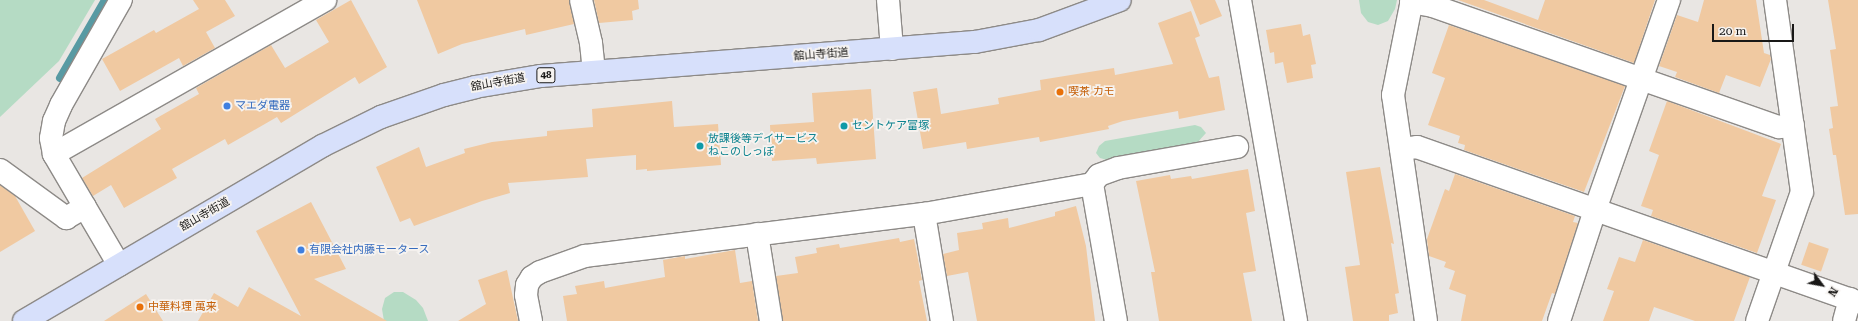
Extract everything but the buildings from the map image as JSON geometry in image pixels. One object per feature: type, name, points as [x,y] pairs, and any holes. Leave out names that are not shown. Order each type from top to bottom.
[{"type":"main road","name":"舘山寺街道","points":[[24,321],[322,146],[387,115],[475,86],[541,76],[892,49],[1007,37],[1070,20],[1120,0]]},
{"type":"street","points":[[119,265],[54,154],[51,138],[54,121],[121,0]]},
{"type":"street","points":[[54,154],[325,0]]},
{"type":"street","points":[[581,0],[591,43],[594,72]]},
{"type":"street","points":[[888,0],[892,49]]},
{"type":"street","points":[[1240,0],[1296,321]]},
{"type":"street","points":[[1559,321],[1595,210],[1669,0]]},
{"type":"street","points":[[1757,321],[1802,192],[1775,0]]},
{"type":"street","points":[[1426,321],[1393,95],[1411,1],[1433,6],[1779,128],[1793,125]]},
{"type":"street","points":[[531,321],[526,295],[527,285],[532,277],[540,272],[561,264],[602,252],[924,214],[1092,184],[1099,175],[1118,168],[1238,147]]},
{"type":"street","points":[[1401,149],[1417,147],[1854,301],[1844,321]]},
{"type":"street","points":[[0,170],[66,218],[85,207]]},
{"type":"street","points":[[1092,184],[1116,321]]},
{"type":"street","points":[[924,214],[942,321]]},
{"type":"street","points":[[757,234],[771,321]]},
{"type":"green space","points":[[0,0],[95,0],[59,61],[0,117]]},
{"type":"green space","points":[[1359,0],[1397,0],[1395,9],[1388,21],[1378,25],[1368,22],[1361,13]]},
{"type":"green space","points":[[1195,125],[1201,127],[1206,133],[1196,144],[1107,160],[1100,158],[1096,153],[1099,146],[1105,141]]},
{"type":"green space","points":[[394,292],[403,292],[416,300],[423,308],[428,321],[384,321],[382,309],[385,298]]},
{"type":"waterway","points":[[60,78],[105,0]]},
{"type":"place","name":"喫茶 カモ","points":[[1060,92]]},
{"type":"place","name":"マエダ電器","points":[[227,106]]},
{"type":"place","name":"セントケア富塚","points":[[844,126]]},
{"type":"place","name":"放課後等デイサービス ねこのしっぽ","points":[[700,146]]},
{"type":"place","name":"有限会社内藤モータース","points":[[301,250]]},
{"type":"place","name":"中華料理 萬来","points":[[140,307]]}]
